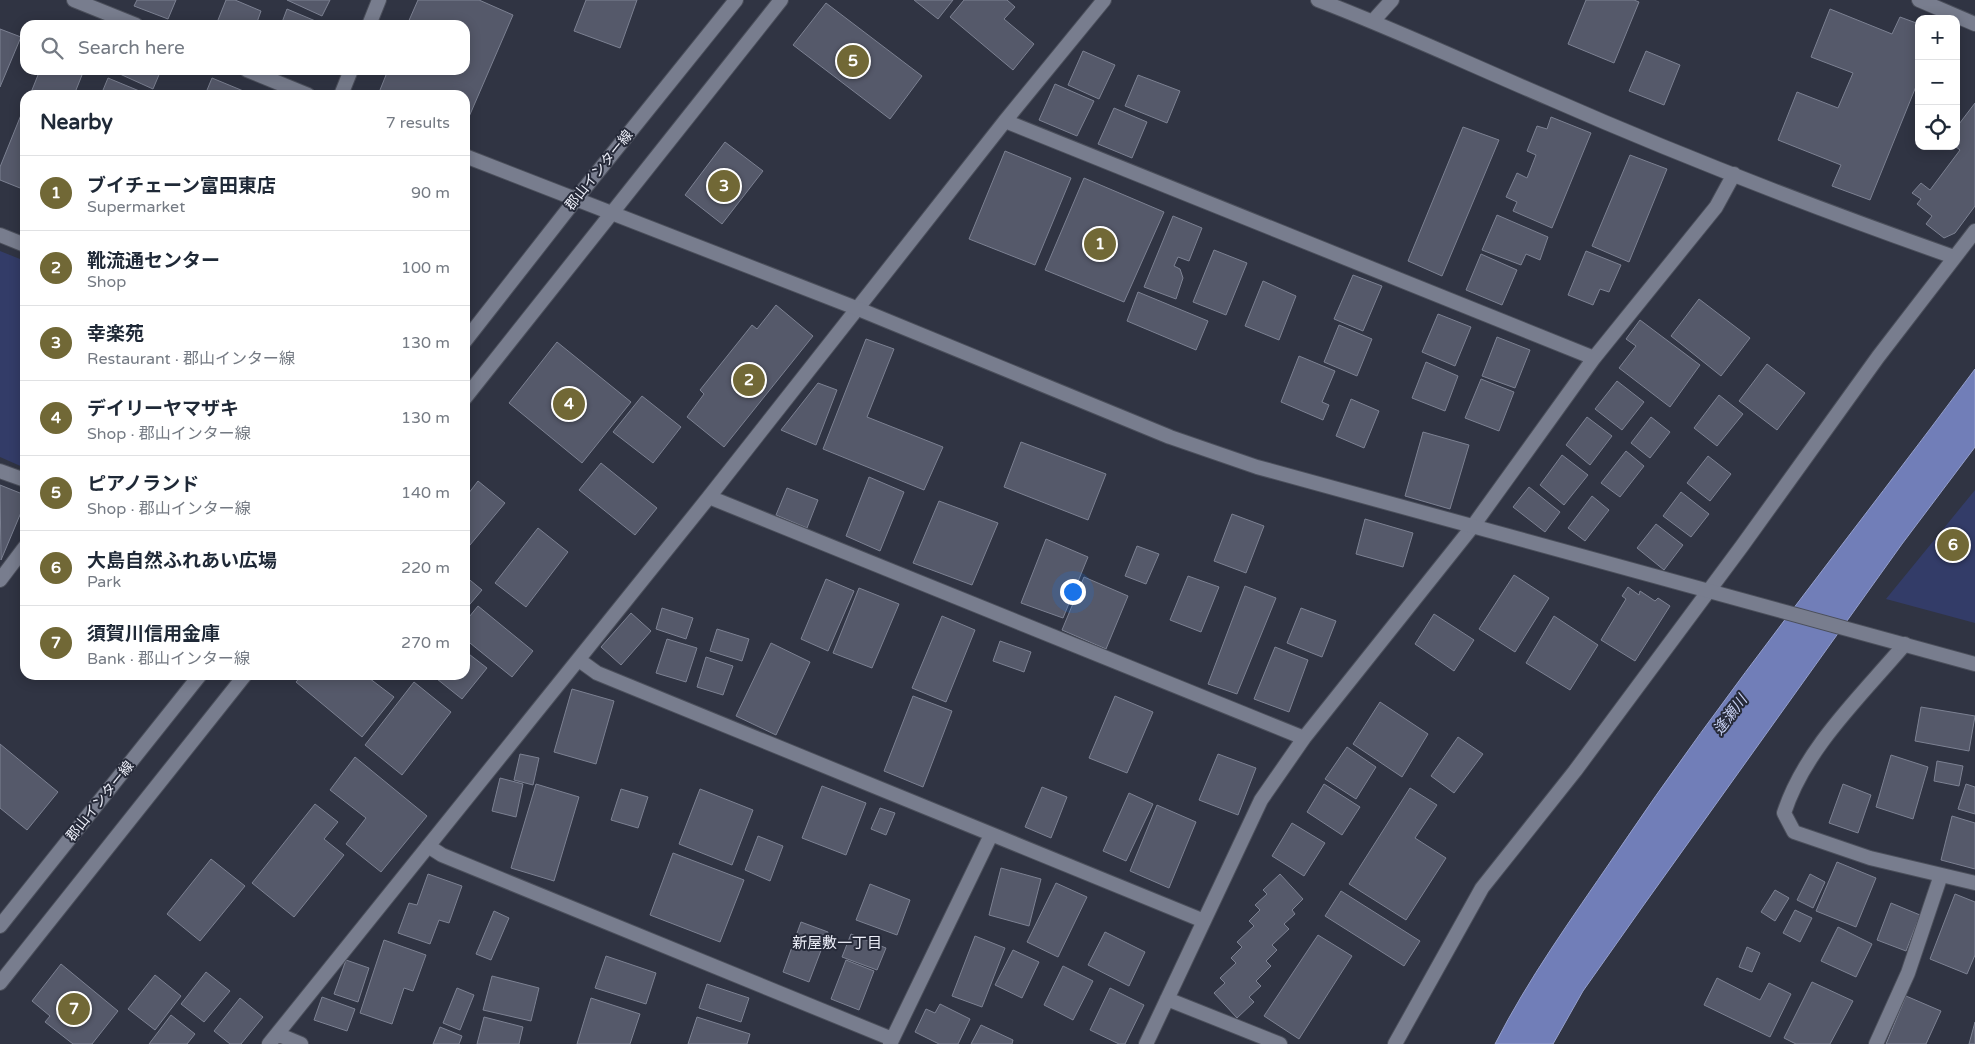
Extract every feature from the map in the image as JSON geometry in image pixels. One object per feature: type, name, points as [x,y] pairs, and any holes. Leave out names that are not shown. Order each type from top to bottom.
[{"type":"street","points":[[74,0],[124,20]]},
{"type":"street","points":[[371,20],[378,0]]},
{"type":"street","name":"郡山インター線","points":[[470,335],[736,0]]},
{"type":"street","points":[[470,392],[781,0]]},
{"type":"street","points":[[301,1044],[273,1039],[579,660],[856,308],[1104,0]]},
{"type":"street","points":[[1318,0],[1373,21],[1552,100],[1734,174],[1848,219],[1954,257]]},
{"type":"street","points":[[1373,21],[1392,0]]},
{"type":"street","points":[[1919,0],[1975,24]]},
{"type":"street","points":[[259,75],[296,90]]},
{"type":"street","points":[[343,90],[349,75]]},
{"type":"street","points":[[1005,121],[1594,358]]},
{"type":"street","points":[[470,158],[856,308],[1170,437],[1257,467],[1975,664]]},
{"type":"street","points":[[1146,1044],[1261,800],[1304,738],[1473,526],[1594,358],[1716,207],[1734,174]]},
{"type":"street","points":[[1395,1044],[1482,888],[1574,771],[1709,590],[1878,357],[1975,231]]},
{"type":"street","points":[[0,235],[20,243]]},
{"type":"street","points":[[0,470],[20,478]]},
{"type":"street","points":[[709,497],[1304,738]]},
{"type":"street","points":[[0,580],[20,554]]},
{"type":"street","points":[[1904,644],[1818,747],[1791,791],[1784,813],[1794,832],[1870,858],[1975,883]]},
{"type":"street","points":[[579,660],[597,673],[991,835],[1204,920]]},
{"type":"street","name":"郡山インター線","points":[[0,926],[196,680]]},
{"type":"street","points":[[0,983],[241,680]]},
{"type":"street","points":[[428,846],[442,855],[891,1042],[991,835]]},
{"type":"street","points":[[1876,1044],[1908,973],[1941,875]]},
{"type":"street","points":[[1167,999],[1280,1044]]},
{"type":"shaded area","points":[[0,251],[20,259],[20,466],[0,457]]},
{"type":"shaded area","points":[[1975,490],[1975,623],[1886,599]]},
{"type":"water","name":"逢瀬川","points":[[1975,369],[1975,447],[1902,544],[1643,906],[1583,991],[1553,1044],[1495,1044],[1551,949],[1656,795],[1745,672]]},
{"type":"building","points":[[137,0],[176,0],[168,19],[134,6]]},
{"type":"building","points":[[226,0],[235,0],[261,11],[258,20],[218,20]]},
{"type":"building","points":[[287,0],[330,0],[322,16]]},
{"type":"building","points":[[418,0],[479,0],[513,15],[470,114],[470,90],[380,90],[386,75],[470,75],[470,20],[409,20]]},
{"type":"building","points":[[586,0],[637,0],[620,48],[574,31]]},
{"type":"building","points":[[914,0],[953,0],[938,19]]},
{"type":"building","points":[[964,0],[1007,0],[1015,7],[1004,19],[1034,44],[1013,70],[950,17]]},
{"type":"building","points":[[1586,0],[1634,0],[1639,2],[1614,63],[1568,44]]},
{"type":"building","points":[[826,3],[922,76],[890,119],[793,45]]},
{"type":"building","points":[[287,9],[313,20],[283,20]]},
{"type":"building","points":[[1830,9],[1892,34],[1900,17],[1915,23],[1915,89],[1870,200],[1832,186],[1841,165],[1778,140],[1797,92],[1838,108],[1853,73],[1811,57]]},
{"type":"building","points":[[0,29],[20,37],[20,39],[0,87]]},
{"type":"building","points":[[1083,51],[1115,65],[1099,99],[1068,85]]},
{"type":"building","points":[[1646,51],[1680,65],[1664,105],[1629,91]]},
{"type":"building","points":[[38,75],[82,75],[76,90],[32,90]]},
{"type":"building","points":[[122,75],[159,75],[153,89]]},
{"type":"building","points":[[1138,75],[1180,91],[1167,123],[1125,106]]},
{"type":"building","points":[[108,78],[137,90],[103,90]]},
{"type":"building","points":[[212,78],[241,90],[207,90]]},
{"type":"building","points":[[1055,84],[1094,101],[1077,136],[1039,120]]},
{"type":"building","points":[[1975,103],[1975,206],[1955,233],[1944,238],[1926,224],[1932,216],[1917,204],[1921,199],[1912,193],[1921,183],[1930,190],[1960,150],[1960,123]]},
{"type":"building","points":[[1114,108],[1147,122],[1132,158],[1098,144]]},
{"type":"building","points":[[20,117],[20,188],[0,180],[0,167]]},
{"type":"building","points":[[1551,117],[1591,133],[1552,228],[1513,211],[1517,202],[1506,197],[1517,173],[1527,178],[1536,155],[1527,151],[1537,126],[1547,129]]},
{"type":"building","points":[[1463,127],[1499,140],[1442,276],[1408,261]]},
{"type":"building","points":[[725,142],[763,171],[722,224],[685,195]]},
{"type":"building","points":[[1005,151],[1071,178],[1035,265],[969,239]]},
{"type":"building","points":[[1630,155],[1667,169],[1629,262],[1592,246]]},
{"type":"building","points":[[1084,178],[1164,212],[1124,302],[1045,270]]},
{"type":"building","points":[[1497,215],[1548,237],[1540,260],[1526,254],[1521,265],[1482,250]]},
{"type":"building","points":[[1173,216],[1202,228],[1189,261],[1178,257],[1174,266],[1180,269],[1183,278],[1176,299],[1144,287]]},
{"type":"building","points":[[1214,250],[1247,263],[1226,315],[1193,302]]},
{"type":"building","points":[[1586,251],[1621,265],[1609,292],[1600,289],[1593,305],[1568,295]]},
{"type":"building","points":[[1481,254],[1517,270],[1502,305],[1466,290]]},
{"type":"building","points":[[1353,275],[1382,286],[1363,331],[1334,319]]},
{"type":"building","points":[[1263,281],[1296,296],[1279,340],[1245,326]]},
{"type":"building","points":[[1138,292],[1208,321],[1196,350],[1127,321]]},
{"type":"building","points":[[1699,299],[1750,338],[1721,376],[1671,336]]},
{"type":"building","points":[[776,305],[813,336],[724,447],[687,417],[704,394],[700,390],[752,325],[757,329]]},
{"type":"building","points":[[1438,314],[1471,327],[1455,366],[1422,352]]},
{"type":"building","points":[[1640,320],[1700,365],[1670,407],[1619,368],[1636,346],[1626,339]]},
{"type":"building","points":[[1339,325],[1372,339],[1357,376],[1324,362]]},
{"type":"building","points":[[1497,337],[1530,350],[1515,388],[1482,376]]},
{"type":"building","points":[[866,339],[894,349],[867,417],[943,447],[924,490],[823,449]]},
{"type":"building","points":[[557,342],[631,402],[582,463],[509,403]]},
{"type":"building","points":[[1299,356],[1335,371],[1322,402],[1329,405],[1323,420],[1281,402]]},
{"type":"building","points":[[1426,362],[1458,376],[1445,411],[1412,398]]},
{"type":"building","points":[[1767,364],[1805,393],[1777,430],[1739,401]]},
{"type":"building","points":[[1481,379],[1514,392],[1499,431],[1465,418]]},
{"type":"building","points":[[1617,381],[1644,402],[1622,430],[1595,409]]},
{"type":"building","points":[[818,383],[837,390],[816,445],[781,430]]},
{"type":"building","points":[[1719,395],[1743,414],[1717,446],[1694,428]]},
{"type":"building","points":[[642,396],[681,427],[653,463],[613,432]]},
{"type":"building","points":[[1351,399],[1379,411],[1364,448],[1336,436]]},
{"type":"building","points":[[1587,417],[1612,436],[1590,465],[1566,445]]},
{"type":"building","points":[[1651,417],[1670,432],[1650,458],[1631,443]]},
{"type":"building","points":[[1423,432],[1469,445],[1450,509],[1405,496]]},
{"type":"building","points":[[1021,442],[1106,474],[1088,520],[1004,487]]},
{"type":"building","points":[[1626,451],[1644,466],[1620,497],[1601,483]]},
{"type":"building","points":[[1562,455],[1588,475],[1564,505],[1540,485]]},
{"type":"building","points":[[1708,456],[1731,474],[1710,501],[1687,483]]},
{"type":"building","points":[[601,463],[657,508],[635,535],[579,490]]},
{"type":"building","points":[[869,477],[904,492],[880,551],[846,536]]},
{"type":"building","points":[[478,481],[505,503],[470,545],[470,491]]},
{"type":"building","points":[[0,485],[20,493],[20,515],[1,560]]},
{"type":"building","points":[[1529,487],[1560,512],[1545,532],[1513,507]]},
{"type":"building","points":[[787,488],[818,500],[807,528],[776,515]]},
{"type":"building","points":[[1681,492],[1709,514],[1691,537],[1663,516]]},
{"type":"building","points":[[1592,496],[1609,510],[1585,541],[1568,528]]},
{"type":"building","points":[[939,501],[998,523],[972,585],[913,563]]},
{"type":"building","points":[[1232,514],[1264,526],[1246,573],[1214,561]]},
{"type":"building","points":[[1365,519],[1413,533],[1403,567],[1356,554]]},
{"type":"building","points":[[1656,524],[1683,545],[1664,570],[1637,548]]},
{"type":"building","points":[[538,528],[568,552],[526,607],[495,583]]},
{"type":"building","points":[[1046,539],[1088,557],[1063,618],[1021,603]]},
{"type":"building","points":[[1137,546],[1159,554],[1146,584],[1125,576]]},
{"type":"building","points":[[1514,575],[1549,598],[1515,652],[1479,629]]},
{"type":"building","points":[[1188,576],[1219,587],[1201,632],[1170,620]]},
{"type":"building","points":[[1084,577],[1128,596],[1106,649],[1062,630]]},
{"type":"building","points":[[826,579],[854,591],[828,651],[801,639]]},
{"type":"building","points":[[470,580],[482,590],[470,604]]},
{"type":"building","points":[[1245,586],[1276,598],[1237,694],[1208,684]]},
{"type":"building","points":[[1628,587],[1639,595],[1640,591],[1655,601],[1658,598],[1670,606],[1635,661],[1601,640],[1626,599],[1622,596]]},
{"type":"building","points":[[859,588],[899,604],[872,668],[833,653]]},
{"type":"building","points":[[478,606],[533,651],[512,677],[470,643],[470,616]]},
{"type":"building","points":[[662,608],[693,618],[686,639],[656,629]]},
{"type":"building","points":[[1301,608],[1336,621],[1322,657],[1287,643]]},
{"type":"building","points":[[631,613],[651,631],[621,665],[601,647]]},
{"type":"building","points":[[1434,614],[1474,640],[1454,671],[1415,644]]},
{"type":"building","points":[[942,616],[975,630],[946,702],[912,688]]},
{"type":"building","points":[[1554,616],[1598,645],[1570,690],[1526,663]]},
{"type":"building","points":[[717,629],[749,639],[742,661],[710,651]]},
{"type":"building","points":[[667,639],[697,648],[686,682],[656,673]]},
{"type":"building","points":[[1000,641],[1031,652],[1024,672],[993,661]]},
{"type":"building","points":[[771,643],[810,662],[776,735],[736,716]]},
{"type":"building","points":[[1275,647],[1308,660],[1289,712],[1254,699]]},
{"type":"building","points":[[470,655],[487,668],[462,699],[438,680],[470,680]]},
{"type":"building","points":[[706,657],[733,666],[723,695],[697,687]]},
{"type":"building","points":[[298,680],[372,680],[394,697],[362,737],[296,682]]},
{"type":"building","points":[[414,682],[451,712],[402,775],[365,745]]},
{"type":"building","points":[[572,689],[614,701],[596,764],[554,752]]},
{"type":"building","points":[[913,696],[952,711],[923,787],[884,771]]},
{"type":"building","points":[[1115,696],[1153,712],[1127,773],[1089,758]]},
{"type":"building","points":[[1380,702],[1428,734],[1402,777],[1353,744]]},
{"type":"building","points":[[1921,707],[1975,716],[1969,751],[1915,741]]},
{"type":"building","points":[[1458,737],[1483,754],[1454,793],[1431,776]]},
{"type":"building","points":[[0,744],[58,792],[27,830],[0,808]]},
{"type":"building","points":[[1347,747],[1376,767],[1356,799],[1325,779]]},
{"type":"building","points":[[520,754],[539,758],[533,785],[514,780]]},
{"type":"building","points":[[1218,754],[1256,768],[1238,815],[1199,800]]},
{"type":"building","points":[[1891,755],[1928,767],[1913,819],[1876,807]]},
{"type":"building","points":[[355,757],[427,816],[381,872],[346,844],[366,818],[330,790]]},
{"type":"building","points":[[1937,761],[1963,766],[1959,786],[1934,781]]},
{"type":"building","points":[[500,778],[523,784],[516,817],[492,811]]},
{"type":"building","points":[[536,784],[579,797],[554,881],[511,868]]},
{"type":"building","points":[[1324,784],[1360,807],[1342,835],[1307,812]]},
{"type":"building","points":[[1843,784],[1871,795],[1858,833],[1829,823]]},
{"type":"building","points":[[1966,784],[1975,787],[1975,814],[1958,809]]},
{"type":"building","points":[[822,786],[866,803],[846,855],[802,838]]},
{"type":"building","points":[[1042,787],[1067,797],[1051,838],[1025,827]]},
{"type":"building","points":[[1410,788],[1437,805],[1415,838],[1446,858],[1406,920],[1349,884]]},
{"type":"building","points":[[621,789],[648,797],[638,828],[611,820]]},
{"type":"building","points":[[700,789],[753,810],[732,865],[679,844]]},
{"type":"building","points":[[1129,793],[1153,804],[1126,861],[1103,851]]},
{"type":"building","points":[[315,804],[338,822],[324,839],[344,855],[294,917],[252,883]]},
{"type":"building","points":[[1157,805],[1196,822],[1169,888],[1130,871]]},
{"type":"building","points":[[880,808],[895,813],[886,835],[871,829]]},
{"type":"building","points":[[1952,816],[1975,823],[1975,869],[1941,860]]},
{"type":"building","points":[[1292,823],[1325,843],[1304,876],[1272,856]]},
{"type":"building","points":[[758,836],[783,846],[770,881],[745,870]]},
{"type":"building","points":[[673,853],[744,880],[720,942],[650,915]]},
{"type":"building","points":[[211,859],[245,886],[200,941],[167,914]]},
{"type":"building","points":[[1837,862],[1876,878],[1856,927],[1816,911]]},
{"type":"building","points":[[1001,868],[1041,879],[1029,926],[989,915]]},
{"type":"building","points":[[428,874],[462,886],[449,923],[439,920],[430,944],[398,933],[409,903],[417,905]]},
{"type":"building","points":[[1280,874],[1303,899],[1292,910],[1295,914],[1284,924],[1289,929],[1272,945],[1277,950],[1266,961],[1271,966],[1256,981],[1261,986],[1249,997],[1254,1002],[1237,1018],[1214,993],[1225,983],[1220,978],[1236,963],[1231,958],[1242,947],[1237,942],[1254,926],[1249,921],[1260,910],[1255,905],[1267,894],[1263,890]]},
{"type":"building","points":[[1810,874],[1825,882],[1813,908],[1797,900]]},
{"type":"building","points":[[1056,883],[1087,897],[1058,957],[1027,942]]},
{"type":"building","points":[[870,884],[910,900],[897,935],[856,920]]},
{"type":"building","points":[[1775,890],[1789,898],[1775,921],[1761,912]]},
{"type":"building","points":[[1341,891],[1420,941],[1404,966],[1325,916]]},
{"type":"building","points":[[1955,894],[1975,902],[1975,955],[1967,974],[1930,959]]},
{"type":"building","points":[[1891,903],[1920,915],[1906,951],[1877,940]]},
{"type":"building","points":[[1795,910],[1812,918],[1800,942],[1783,933]]},
{"type":"building","points":[[494,911],[509,918],[491,960],[476,954]]},
{"type":"building","points":[[801,922],[828,932],[809,982],[783,972]]},
{"type":"building","points":[[1838,927],[1872,944],[1856,977],[1821,961]]},
{"type":"building","points":[[1105,932],[1145,952],[1129,986],[1088,965]]},
{"type":"building","points":[[851,934],[886,948],[877,970],[842,957]]},
{"type":"building","points":[[1318,935],[1352,956],[1299,1039],[1264,1016]]},
{"type":"building","points":[[975,936],[1005,948],[982,1007],[952,996]]},
{"type":"building","points":[[384,940],[426,955],[413,991],[404,988],[392,1024],[360,1013]]},
{"type":"building","points":[[1747,947],[1760,953],[1752,972],[1739,967]]},
{"type":"building","points":[[1013,950],[1039,962],[1022,998],[995,985]]},
{"type":"building","points":[[606,956],[656,973],[646,1004],[595,988]]},
{"type":"building","points":[[346,960],[369,968],[358,1002],[334,994]]},
{"type":"building","points":[[846,960],[874,971],[859,1010],[831,999]]},
{"type":"building","points":[[61,964],[118,1011],[92,1044],[73,1044],[45,1022],[50,1016],[32,1001]]},
{"type":"building","points":[[1063,966],[1093,981],[1073,1020],[1044,1005]]},
{"type":"building","points":[[206,972],[230,991],[204,1022],[181,1004]]},
{"type":"building","points":[[155,975],[181,996],[155,1030],[128,1009]]},
{"type":"building","points":[[492,976],[539,988],[531,1021],[483,1010]]},
{"type":"building","points":[[1717,978],[1760,1000],[1769,983],[1791,994],[1770,1037],[1704,1005]]},
{"type":"building","points":[[1812,982],[1853,1001],[1830,1044],[1796,1044],[1784,1038]]},
{"type":"building","points":[[707,984],[749,998],[741,1022],[699,1008]]},
{"type":"building","points":[[457,988],[474,995],[460,1030],[443,1023]]},
{"type":"building","points":[[1110,988],[1144,1005],[1125,1044],[1119,1044],[1090,1030]]},
{"type":"building","points":[[1906,996],[1941,1011],[1926,1044],[1886,1044]]},
{"type":"building","points":[[322,997],[355,1009],[347,1031],[314,1020]]},
{"type":"building","points":[[240,998],[263,1017],[241,1044],[230,1044],[214,1031]]},
{"type":"building","points":[[591,998],[640,1014],[630,1044],[577,1044]]},
{"type":"building","points":[[940,1004],[970,1019],[958,1044],[939,1044],[915,1032],[926,1009],[935,1013]]},
{"type":"building","points":[[171,1015],[195,1034],[187,1044],[149,1044]]},
{"type":"building","points":[[484,1017],[523,1027],[519,1044],[477,1044]]},
{"type":"building","points":[[697,1017],[750,1034],[747,1044],[688,1044]]},
{"type":"building","points":[[1975,1022],[1975,1044],[1969,1044]]},
{"type":"building","points":[[981,1025],[1013,1040],[1012,1044],[971,1044]]},
{"type":"building","points":[[440,1027],[462,1036],[459,1044],[433,1044]]},
{"type":"place","name":"ピアノランド","points":[[853,61]]},
{"type":"place","name":"幸楽苑","points":[[724,186]]},
{"type":"place","name":"ブイチェーン富田東店","points":[[1100,244]]},
{"type":"place","name":"靴流通センター","points":[[749,380]]},
{"type":"place","name":"デイリーヤマザキ","points":[[569,404]]},
{"type":"place","name":"大島自然ふれあい広場","points":[[1953,545]]},
{"type":"place","name":"須賀川信用金庫","points":[[74,1009]]},
{"type":"district","name":"新屋敷一丁目","points":[[837,943]]}]
